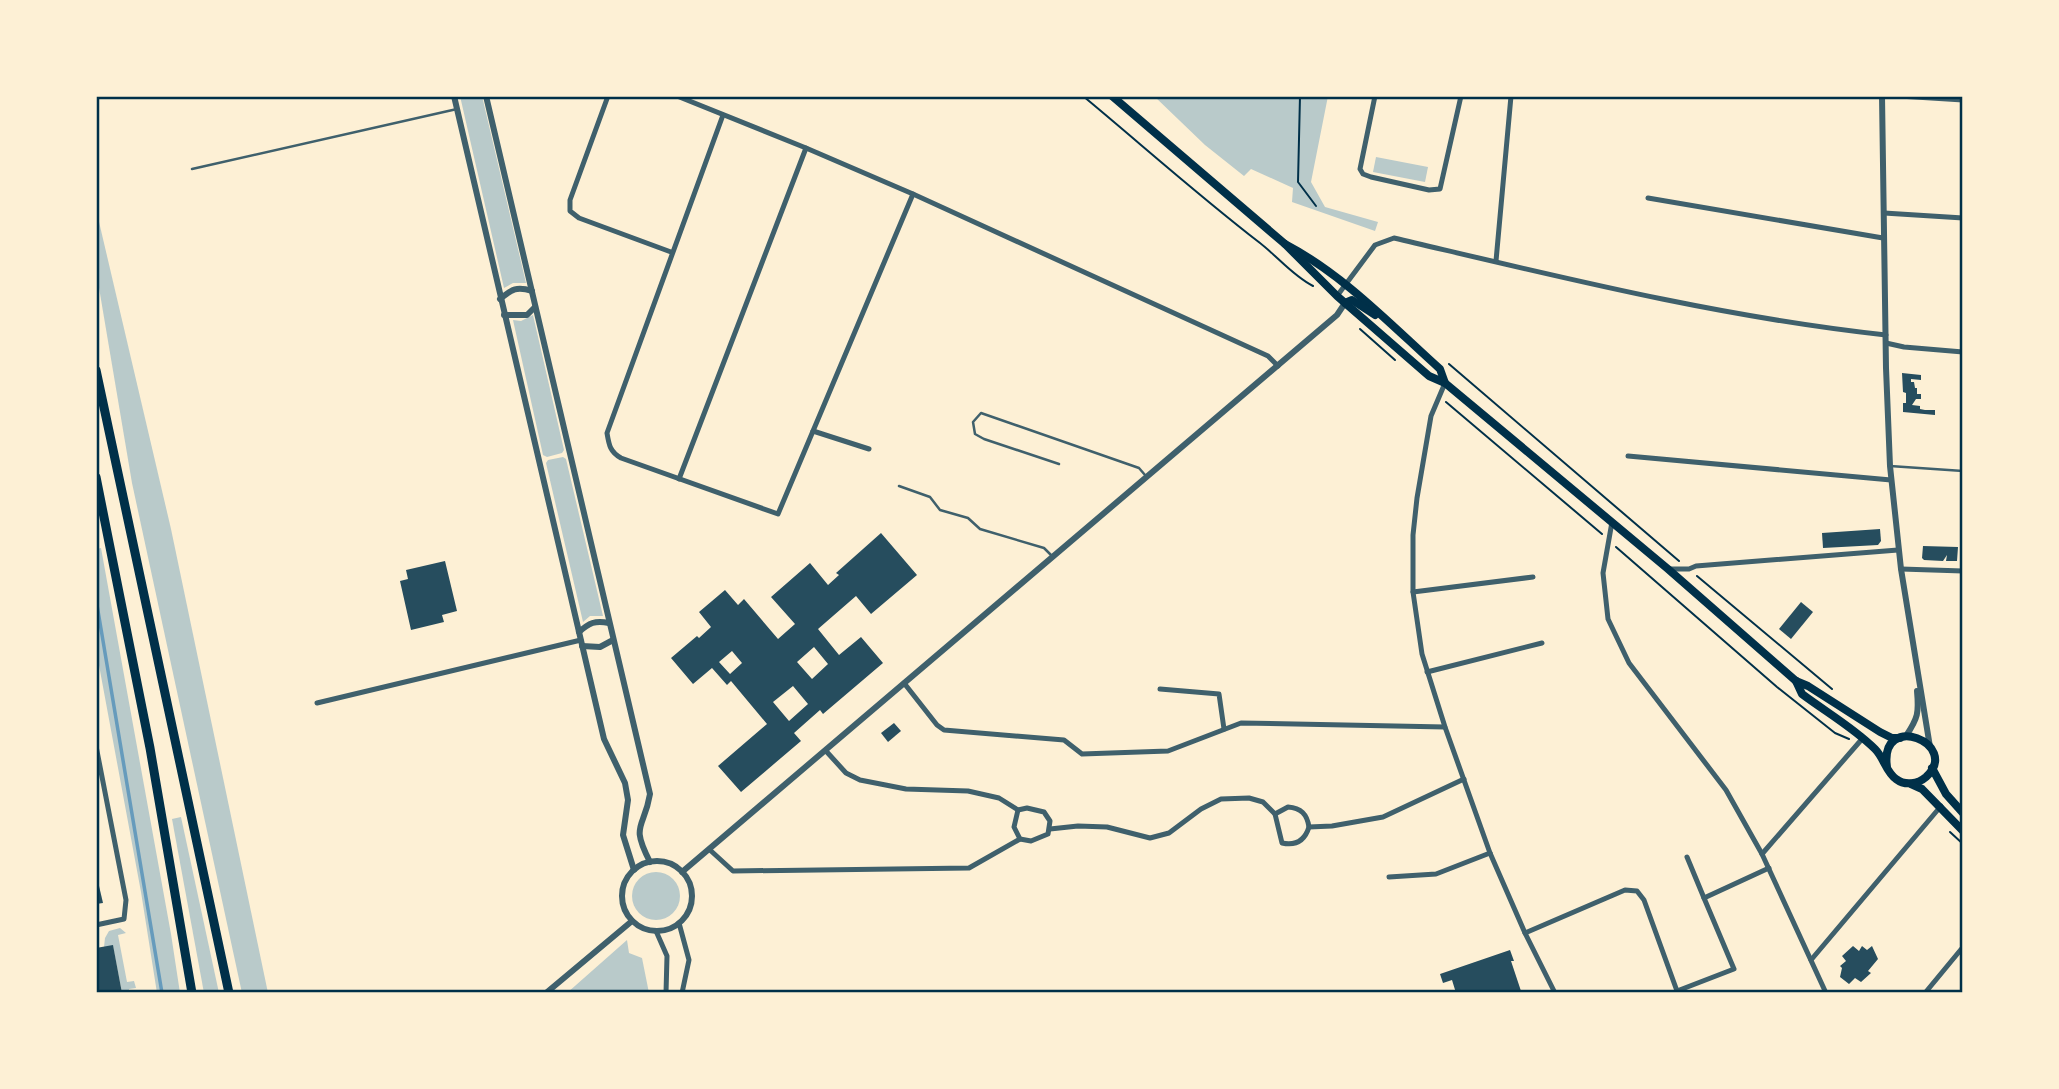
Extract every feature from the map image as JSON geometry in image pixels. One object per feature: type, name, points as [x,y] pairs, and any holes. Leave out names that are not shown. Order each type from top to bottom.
[{"type":"highway","points":[[96,370],[229,993]]},
{"type":"highway","points":[[96,477],[150,748],[192,993]]},
{"type":"main road","points":[[1112,96],[1285,244],[1337,296],[1433,379],[1445,383],[1668,569],[1796,681],[1892,738],[1920,738],[1930,747],[1934,761],[1923,779],[1909,784]]},
{"type":"main road","points":[[1285,244],[1316,261],[1354,292],[1440,369],[1445,383]]},
{"type":"main road","points":[[1345,303],[1354,292]]},
{"type":"main road","points":[[1345,303],[1352,300],[1398,331]]},
{"type":"main road","points":[[1796,681],[1802,694],[1880,754],[1895,779],[1922,789],[1963,831]]},
{"type":"main road","points":[[1887,766],[1886,753],[1889,747],[1903,737]]},
{"type":"main road","points":[[1932,768],[1946,794],[1963,813]]},
{"type":"street","points":[[454,96],[604,739],[625,783],[628,800],[623,835],[634,870]]},
{"type":"street","points":[[486,96],[650,794],[638,830],[650,862]]},
{"type":"street","points":[[608,96],[570,200],[570,211],[579,218],[671,252]]},
{"type":"street","points":[[677,96],[913,194],[1268,356],[1278,366]]},
{"type":"street","points":[[1375,96],[1360,169],[1363,174],[1371,177],[1429,190],[1440,189],[1461,96]]},
{"type":"street","points":[[1496,261],[1511,96]]},
{"type":"street","points":[[1882,96],[1883,238],[1891,480],[1900,569],[1930,747]]},
{"type":"street","points":[[1899,96],[1963,100]]},
{"type":"street","points":[[723,115],[607,433],[613,454],[778,514],[913,194]]},
{"type":"street","points":[[679,479],[806,148]]},
{"type":"street","points":[[1648,198],[1883,238]]},
{"type":"street","points":[[1884,213],[1963,218]]},
{"type":"street","points":[[1337,296],[1375,245],[1394,238],[1579,283],[1886,339],[1904,347],[1963,352]]},
{"type":"street","points":[[500,299],[514,288],[532,291]]},
{"type":"street","points":[[682,872],[1338,315],[1345,303]]},
{"type":"street","points":[[504,315],[527,314],[535,307]]},
{"type":"street","points":[[1445,383],[1431,416],[1413,535],[1413,592],[1427,673],[1490,853],[1555,993]]},
{"type":"street","points":[[813,430],[869,449]]},
{"type":"street","points":[[1628,456],[1891,480]]},
{"type":"street","points":[[1612,522],[1603,573],[1608,619],[1629,663],[1726,790],[1769,868],[1826,993]]},
{"type":"street","points":[[1668,569],[1898,550]]},
{"type":"street","points":[[1900,569],[1963,571]]},
{"type":"street","points":[[1413,592],[1533,576]]},
{"type":"street","points":[[581,639],[591,623],[608,623]]},
{"type":"street","points":[[317,703],[581,639],[600,647],[613,640]]},
{"type":"street","points":[[1427,673],[1542,643]]},
{"type":"street","points":[[1903,737],[1917,721],[1919,709],[1916,672]]},
{"type":"street","points":[[904,683],[944,730],[1064,740],[1082,754],[1168,751],[1241,723],[1445,727]]},
{"type":"street","points":[[1160,689],[1219,694],[1224,729]]},
{"type":"street","points":[[1762,855],[1862,738]]},
{"type":"street","points":[[96,746],[126,900],[124,919],[96,925]]},
{"type":"street","points":[[710,850],[733,871],[969,868],[1020,839],[1031,841],[1048,834],[1050,829],[1050,821],[1044,812],[1037,809],[1018,810],[999,798],[968,791],[906,789],[860,780],[846,773],[826,751]]},
{"type":"street","points":[[1309,827],[1383,817],[1464,779]]},
{"type":"street","points":[[1050,829],[1107,827],[1150,838],[1169,833],[1200,809],[1221,799],[1249,797],[1263,802],[1275,814],[1282,843],[1299,842],[1307,833],[1309,827],[1305,814],[1294,807],[1275,814]]},
{"type":"street","points":[[1811,960],[1941,806]]},
{"type":"street","points":[[1018,810],[1014,827],[1020,839]]},
{"type":"street","points":[[1389,877],[1436,874],[1490,853]]},
{"type":"street","points":[[1525,933],[1625,890],[1637,891],[1644,900],[1677,991],[1734,969],[1687,858]]},
{"type":"street","points":[[650,862],[673,865],[688,881],[691,903],[687,914],[679,923],[668,929],[647,930],[632,921],[625,912],[622,901],[622,889],[626,879],[634,870],[650,862]]},
{"type":"street","points":[[1704,898],[1769,868]]},
{"type":"street","points":[[546,993],[632,921]]},
{"type":"street","points":[[679,923],[689,960],[682,993]]},
{"type":"street","points":[[656,931],[667,956],[666,993]]},
{"type":"street","points":[[1925,993],[1963,947]]},
{"type":"lane","points":[[192,169],[457,109]]},
{"type":"lane","points":[[1059,464],[985,439],[975,434],[973,422],[981,413],[1139,468],[1147,477]]},
{"type":"lane","points":[[1890,466],[1963,471]]},
{"type":"lane","points":[[898,486],[930,498],[940,510],[968,519],[980,529],[1044,548],[1054,557]]},
{"type":"path","points":[[1083,96],[1145,146],[1218,212],[1316,289]]},
{"type":"path","points":[[1300,96],[1298,183],[1316,206]]},
{"type":"path","points":[[1443,359],[1834,691]]},
{"type":"shaded area","points":[[460,96],[482,96],[526,283],[513,283],[504,288]]},
{"type":"shaded area","points":[[1154,96],[1328,96],[1311,182],[1325,207],[1378,222],[1375,231],[1292,202],[1293,188],[1251,169],[1244,176],[1205,145]]},
{"type":"shaded area","points":[[1376,157],[1428,167],[1425,182],[1373,172]]},
{"type":"shaded area","points":[[96,209],[171,529],[268,993],[242,993],[132,483],[96,270]]},
{"type":"shaded area","points":[[533,315],[564,450],[547,457],[543,455],[513,320],[521,321]]},
{"type":"shaded area","points":[[563,457],[566,459],[603,616],[590,616],[583,622],[546,463],[548,460]]},
{"type":"shaded area","points":[[101,548],[180,993],[157,993],[96,649],[96,549]]},
{"type":"shaded area","points":[[181,817],[219,993],[204,993],[172,819]]},
{"type":"shaded area","points":[[656,872],[673,879],[680,896],[673,913],[656,920],[639,913],[632,896],[639,879]]},
{"type":"shaded area","points":[[120,928],[126,933],[118,935],[127,982],[134,981],[136,988],[129,989],[129,993],[122,993],[113,946],[104,947],[109,931]]},
{"type":"shaded area","points":[[627,940],[629,953],[642,958],[649,993],[567,993]]},
{"type":"building","points":[[1902,373],[1921,375],[1921,380],[1911,379],[1917,388],[1917,394],[1921,394],[1921,399],[1916,399],[1912,405],[1920,406],[1920,409],[1935,410],[1935,415],[1903,412],[1906,393],[1903,392]]},
{"type":"building","points":[[1880,529],[1881,541],[1878,545],[1823,548],[1822,533]]},
{"type":"building","points":[[881,533],[917,575],[871,614],[856,596],[818,629],[839,655],[861,637],[883,663],[823,714],[820,710],[794,733],[801,741],[741,792],[718,766],[767,724],[731,681],[727,685],[712,668],[693,684],[671,658],[711,627],[699,612],[725,590],[738,605],[744,599],[778,639],[795,624],[771,597],[810,563],[828,585],[839,575],[836,573]],"holes":[[[814,647],[828,664],[812,679],[797,662]],[[732,651],[742,663],[730,674],[719,662]],[[793,686],[808,704],[789,721],[773,702]]]},
{"type":"building","points":[[1923,546],[1958,547],[1957,561],[1946,561],[1947,555],[1943,561],[1924,560]]},
{"type":"building","points":[[445,561],[457,611],[442,615],[444,622],[411,630],[400,581],[408,579],[406,570]]},
{"type":"building","points":[[1801,602],[1813,612],[1791,639],[1779,629]]},
{"type":"building","points":[[894,723],[901,731],[888,742],[881,733]]},
{"type":"building","points":[[96,873],[103,903],[96,904]]},
{"type":"building","points":[[113,945],[122,993],[96,993],[96,948]]},
{"type":"building","points":[[1853,946],[1859,951],[1862,946],[1867,950],[1872,946],[1878,959],[1868,971],[1871,973],[1861,982],[1855,978],[1849,984],[1840,977],[1840,966],[1846,961],[1842,956]]},
{"type":"building","points":[[1510,950],[1521,991],[1456,993],[1452,980],[1443,983],[1440,974]]},
{"type":"waterway","points":[[96,599],[162,993]]}]
